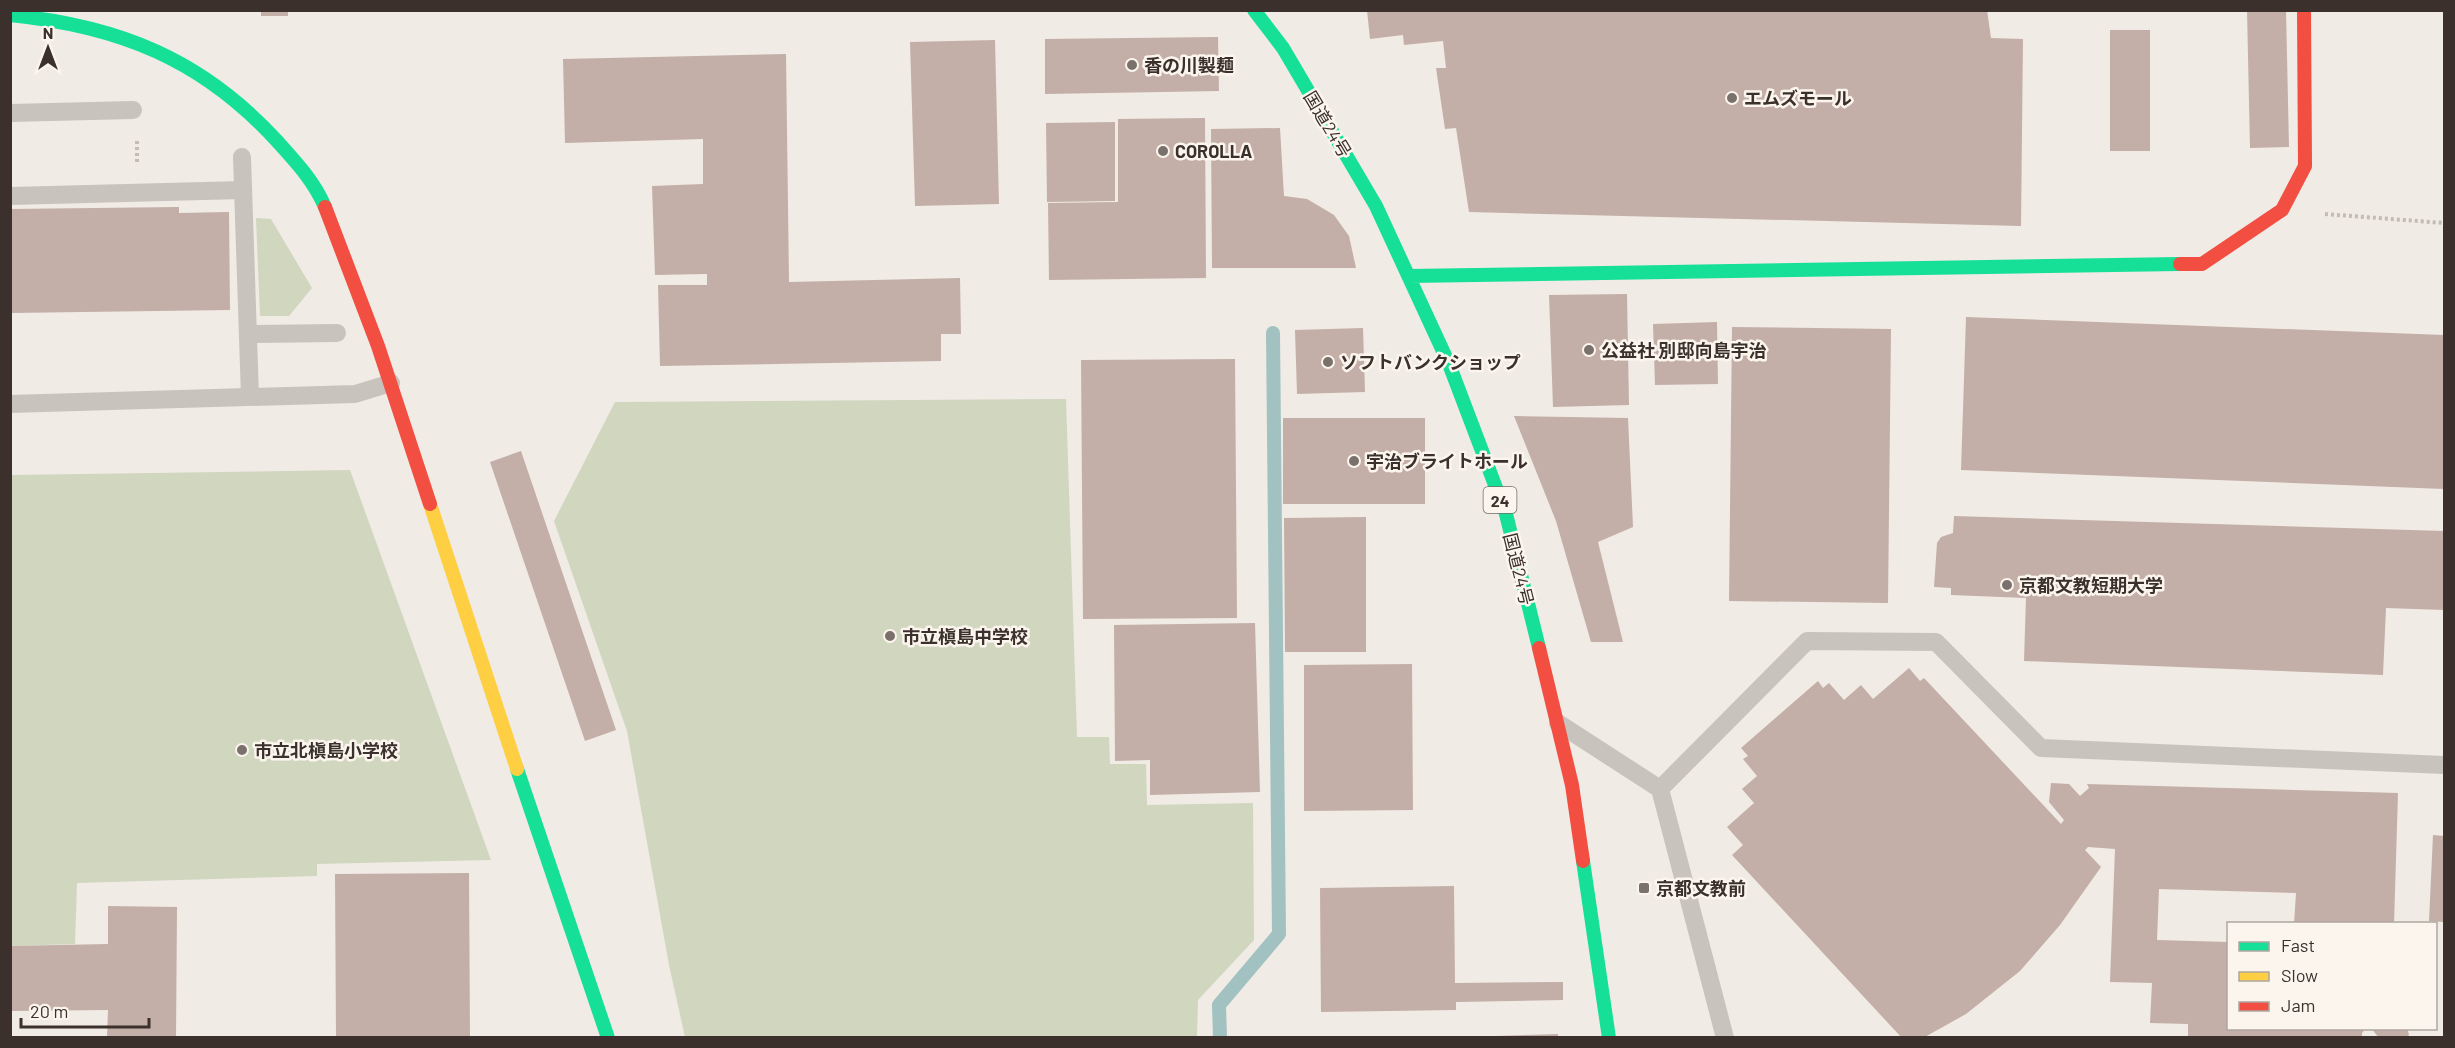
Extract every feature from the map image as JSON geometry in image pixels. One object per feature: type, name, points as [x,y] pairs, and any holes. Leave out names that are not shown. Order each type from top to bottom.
[{"type":"main road","name":"国道24号","points":[[1254,10],[1283,48],[1376,206],[1449,364],[1506,514],[1572,785],[1608,1038]]},
{"type":"main road","points":[[1409,276],[2202,264],[2282,210],[2305,165],[2304,10]]},
{"type":"main road","points":[[10,15],[88,25],[150,46],[208,79],[267,128],[314,185],[353,277],[391,383],[500,721],[608,1038]]},
{"type":"lane","points":[[10,113],[133,110]]},
{"type":"lane","points":[[242,157],[250,397]]},
{"type":"lane","points":[[10,196],[243,190]]},
{"type":"lane","points":[[248,334],[337,333]]},
{"type":"lane","points":[[10,405],[355,394],[391,383]]},
{"type":"lane","points":[[1660,789],[1807,641],[1936,642],[2041,748],[2445,765]]},
{"type":"lane","points":[[1557,723],[1660,789],[1725,1038]]},
{"type":"path","points":[[133,110],[137,129],[138,192]]},
{"type":"path","points":[[2282,210],[2445,223]]},
{"type":"green space","points":[[256,218],[271,219],[312,288],[289,316],[260,316]]},
{"type":"green space","points":[[1066,399],[1077,737],[1109,737],[1110,764],[1146,764],[1147,805],[1253,803],[1254,940],[1198,1000],[1197,1037],[685,1037],[669,965],[627,731],[554,521],[615,402]]},
{"type":"green space","name":"市立北槇島小学校","points":[[350,470],[491,860],[317,864],[317,876],[77,883],[75,944],[11,946],[11,475]]},
{"type":"building","points":[[261,10],[288,10],[288,16],[261,16]]},
{"type":"building","name":"エムズモール","points":[[1367,10],[1987,10],[1991,38],[2023,39],[2021,226],[1469,212],[1456,128],[1445,129],[1436,68],[1446,68],[1443,41],[1404,45],[1403,35],[1370,39]]},
{"type":"building","points":[[2247,10],[2286,10],[2289,147],[2250,148]]},
{"type":"building","points":[[2110,30],[2150,30],[2150,151],[2110,151]]},
{"type":"building","name":"香の川製麺","points":[[1218,37],[1219,91],[1045,94],[1045,39]]},
{"type":"building","points":[[995,40],[999,204],[915,206],[910,42]]},
{"type":"building","points":[[786,54],[789,282],[960,278],[961,334],[941,334],[941,361],[660,366],[658,285],[707,285],[707,274],[655,275],[652,186],[703,184],[703,139],[565,143],[563,59]]},
{"type":"building","points":[[1205,118],[1206,278],[1049,280],[1048,203],[1118,202],[1118,119]]},
{"type":"building","points":[[1115,122],[1115,201],[1047,202],[1046,123]]},
{"type":"building","points":[[1280,128],[1284,196],[1307,199],[1334,215],[1349,236],[1356,268],[1212,268],[1211,129]]},
{"type":"building","points":[[179,207],[179,213],[229,212],[230,310],[10,313],[10,209]]},
{"type":"building","name":"公益社 別邸向島宇治","points":[[1627,294],[1629,405],[1553,407],[1549,295]]},
{"type":"building","points":[[1966,317],[2444,335],[2444,489],[1961,470]]},
{"type":"building","points":[[1717,322],[1718,384],[1655,385],[1653,324]]},
{"type":"building","points":[[1732,327],[1891,329],[1888,603],[1729,601]]},
{"type":"building","points":[[1363,328],[1365,392],[1297,394],[1295,330]]},
{"type":"building","points":[[1235,359],[1237,618],[1083,619],[1081,360]]},
{"type":"building","points":[[1514,416],[1628,418],[1633,527],[1598,542],[1623,642],[1591,642],[1556,521]]},
{"type":"building","name":"宇治ブライトホール","points":[[1283,418],[1425,418],[1425,504],[1283,504]]},
{"type":"building","points":[[521,451],[616,730],[585,741],[490,462]]},
{"type":"building","points":[[1954,516],[2444,531],[2444,610],[2386,608],[2383,675],[2024,661],[2026,598],[1951,595],[1951,588],[1934,587],[1937,543],[1941,537],[1953,533]]},
{"type":"building","points":[[1366,517],[1366,652],[1285,652],[1284,518]]},
{"type":"building","points":[[1255,623],[1260,792],[1150,795],[1150,760],[1115,761],[1114,625]]},
{"type":"building","points":[[1412,664],[1413,810],[1304,811],[1304,665]]},
{"type":"building","points":[[1909,668],[1920,681],[1924,678],[2061,824],[2064,820],[2049,802],[2051,783],[2069,784],[2080,796],[2089,788],[2087,784],[2398,793],[2394,922],[2294,922],[2296,893],[2159,889],[2157,940],[2227,942],[2227,1030],[2364,1030],[2362,1038],[2188,1038],[2188,1024],[2150,1023],[2152,983],[2110,982],[2115,849],[2088,847],[2085,850],[2101,867],[2060,925],[2020,971],[1966,1014],[1923,1038],[1902,1038],[1732,855],[1743,845],[1727,827],[1754,803],[1742,789],[1757,776],[1743,759],[1748,756],[1741,748],[1818,681],[1823,688],[1829,683],[1844,700],[1861,685],[1873,699]]},
{"type":"building","points":[[2433,835],[2444,836],[2444,922],[2429,921]]},
{"type":"building","points":[[469,873],[470,1038],[336,1038],[335,874]]},
{"type":"building","points":[[1454,886],[1455,983],[1563,982],[1563,1000],[1456,1002],[1456,1010],[1321,1012],[1320,888]]},
{"type":"building","points":[[108,906],[177,907],[176,1038],[107,1038],[108,1010],[10,1011],[10,946],[108,944]]},
{"type":"building","points":[[2373,1030],[2408,1030],[2409,1035],[2406,1038],[2379,1038]]},
{"type":"building","points":[[1558,1034],[1558,1038],[1495,1038],[1495,1036]]},
{"type":"waterway","points":[[1220,1038],[1219,1005],[1279,934],[1273,333]]},
{"type":"traffic: fast","points":[[1254,10],[1283,48],[1376,206],[1449,364],[1506,514],[1539,648]]},
{"type":"traffic: fast","points":[[10,15],[50,20],[123,38],[156,51],[188,68],[219,88],[248,112],[277,141],[310,180],[325,207]]},
{"type":"traffic: fast","points":[[1409,276],[2180,264]]},
{"type":"traffic: fast","points":[[517,769],[608,1038]]},
{"type":"traffic: fast","points":[[1583,861],[1609,1038]]},
{"type":"traffic: slow","points":[[430,504],[517,769]]},
{"type":"traffic: jam","points":[[2180,264],[2202,264],[2282,210],[2305,166],[2304,10]]},
{"type":"traffic: jam","points":[[325,207],[378,346],[430,504]]},
{"type":"traffic: jam","points":[[1539,648],[1572,785],[1583,861]]},
{"type":"place","name":"香の川製麺","points":[[1132,65]]},
{"type":"place","name":"エムズモール","points":[[1732,98]]},
{"type":"place","name":"COROLLA","points":[[1163,151]]},
{"type":"place","name":"公益社 別邸向島宇治","points":[[1589,350]]},
{"type":"place","name":"ソフトバンクショップ","points":[[1328,362]]},
{"type":"place","name":"宇治ブライトホール","points":[[1354,461]]},
{"type":"place","name":"京都文教短期大学","points":[[2007,585]]},
{"type":"place","name":"市立槇島中学校","points":[[890,636]]},
{"type":"place","name":"市立北槇島小学校","points":[[242,750]]},
{"type":"place","name":"京都文教前","points":[[1644,888]]}]
